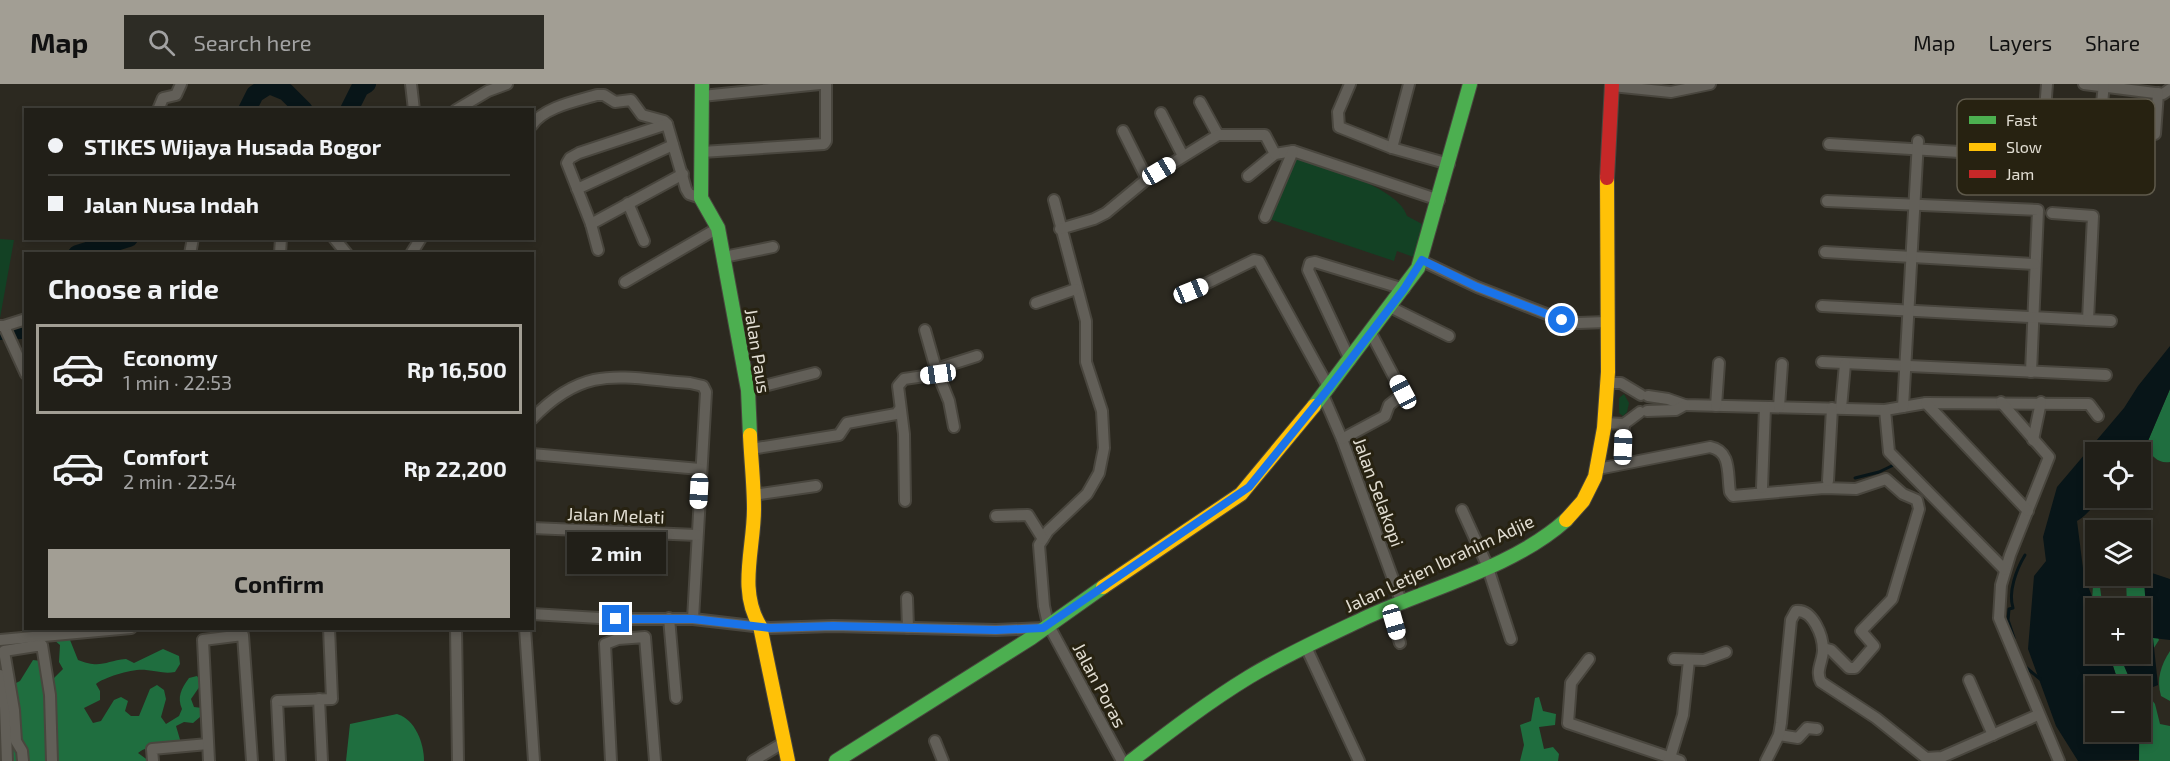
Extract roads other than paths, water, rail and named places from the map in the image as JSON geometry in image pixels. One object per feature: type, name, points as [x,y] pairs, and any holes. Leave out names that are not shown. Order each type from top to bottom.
[{"type":"street","points":[[159,108],[163,98],[176,95],[182,84]]},
{"type":"street","points":[[411,84],[414,108]]},
{"type":"street","points":[[459,108],[488,91],[507,84]]},
{"type":"street","points":[[534,122],[537,118],[551,111],[597,95],[604,95],[612,102],[631,100],[642,115],[664,121],[667,124],[689,194],[701,198],[702,90],[820,84]]},
{"type":"street","points":[[702,152],[824,144],[826,141],[826,84]]},
{"type":"street","points":[[1350,84],[1338,112],[1339,127],[1392,148],[1449,164]]},
{"type":"street","points":[[1392,148],[1409,84]]},
{"type":"street","points":[[836,761],[1046,626],[1241,494],[1326,392],[1423,261],[1470,84]]},
{"type":"street","points":[[1612,85],[1665,93],[1686,91],[1710,84]]},
{"type":"street","points":[[2046,99],[2047,84]]},
{"type":"street","points":[[2084,84],[2158,93],[2166,93],[2170,89]]},
{"type":"street","name":"Jalan Letjen Ibrahim Adjie","points":[[1138,759],[1265,668],[1395,604],[1487,565],[1542,538],[1565,521],[1591,489],[1598,469],[1604,423],[1607,322],[1605,187],[1612,85]]},
{"type":"street","points":[[2155,134],[2158,93]]},
{"type":"street","points":[[1200,102],[1218,135]]},
{"type":"street","points":[[1161,112],[1183,156]]},
{"type":"street","points":[[598,250],[591,224],[567,163],[570,158],[667,124]]},
{"type":"street","points":[[1123,131],[1146,179]]},
{"type":"street","points":[[1060,229],[1106,213],[1146,179],[1218,135],[1265,135],[1275,154]]},
{"type":"street","points":[[1829,144],[1918,145],[1957,149]]},
{"type":"street","points":[[577,189],[673,145]]},
{"type":"street","points":[[1903,407],[1918,145]]},
{"type":"street","points":[[1248,176],[1275,154],[1293,151],[1439,200]]},
{"type":"street","points":[[1265,217],[1293,151]]},
{"type":"street","points":[[591,224],[683,174]]},
{"type":"street","name":"Jalan Paus","points":[[701,198],[718,228],[748,390],[753,495],[747,590],[752,613],[765,627],[783,743],[788,761]]},
{"type":"street","points":[[1046,626],[1038,552],[1043,539],[1088,494],[1099,473],[1103,458],[1102,411],[1086,362],[1086,321],[1054,200]]},
{"type":"street","points":[[1827,201],[1915,207],[2038,210],[2031,372]]},
{"type":"street","points":[[628,203],[644,241]]},
{"type":"street","points":[[2052,213],[2093,216],[2088,320]]},
{"type":"street","points":[[625,282],[718,228]]},
{"type":"street","points":[[336,240],[345,252]]},
{"type":"street","points":[[724,257],[773,247]]},
{"type":"street","points":[[1825,252],[2035,264]]},
{"type":"street","name":"Jalan Selakopi","points":[[1191,291],[1258,261],[1326,392],[1395,604],[1400,644]]},
{"type":"street","points":[[1423,261],[1477,287],[1562,320],[1578,323],[1607,322]]},
{"type":"street","points":[[1350,360],[1308,270],[1310,263],[1315,262],[1404,289]]},
{"type":"street","points":[[1036,303],[1076,290]]},
{"type":"street","points":[[1822,306],[2111,321]]},
{"type":"street","points":[[1390,307],[1449,336]]},
{"type":"street","points":[[24,320],[2,326],[24,370]]},
{"type":"street","points":[[925,330],[937,372],[949,401],[954,427]]},
{"type":"street","points":[[1342,439],[1385,416],[1389,405],[1403,394],[1371,333]]},
{"type":"street","points":[[905,501],[904,434],[898,386],[901,381],[937,372],[977,356]]},
{"type":"street","points":[[1822,362],[2106,375]]},
{"type":"street","points":[[1716,406],[1719,363]]},
{"type":"street","points":[[1779,407],[1782,364]]},
{"type":"street","points":[[1828,482],[1836,408],[1845,364]]},
{"type":"street","points":[[748,390],[815,373]]},
{"type":"street","points":[[534,417],[572,387],[598,377],[698,384],[706,392],[693,619]]},
{"type":"street","points":[[1606,383],[1621,383],[1644,396],[1678,401],[1685,405],[1885,410],[1926,403],[2041,402],[2089,404],[2098,416]]},
{"type":"street","points":[[2001,402],[2048,454],[2049,462],[2005,570],[1999,601],[1999,618],[2059,761]]},
{"type":"street","points":[[2033,440],[2041,402]]},
{"type":"street","points":[[1926,403],[2028,511]]},
{"type":"street","points":[[1604,423],[1624,424],[1643,412],[1677,410],[1685,405]]},
{"type":"street","points":[[1762,488],[1765,407]]},
{"type":"street","points":[[751,449],[839,435],[847,423],[896,414],[900,408]]},
{"type":"street","points":[[1885,410],[1887,444],[1893,458],[2005,570]]},
{"type":"street","points":[[1623,447],[1624,424]]},
{"type":"street","points":[[1598,469],[1710,447],[1721,450],[1725,455],[1730,492],[1733,496],[1824,488],[1856,489],[1886,479],[1903,494],[1917,500],[1918,509],[1892,599],[1862,631],[1874,646],[1856,668],[1849,668],[1830,650],[1823,648]]},
{"type":"street","points":[[534,454],[700,468]]},
{"type":"street","points":[[753,495],[816,486]]},
{"type":"street","points":[[1462,510],[1487,565],[1511,639]]},
{"type":"street","points":[[996,516],[1028,515],[1043,539]]},
{"type":"street","name":"Jalan Melati","points":[[534,528],[697,535]]},
{"type":"street","points":[[907,598],[908,628]]},
{"type":"street","points":[[1766,761],[1779,735],[1791,620],[1796,611],[1802,610],[1816,626],[1823,648],[1818,674],[1821,682],[1870,714],[1926,758],[1942,757],[2038,715]]},
{"type":"street","points":[[534,614],[616,619],[693,619],[765,627],[996,630],[1046,626]]},
{"type":"street","points":[[669,618],[676,698]]},
{"type":"street","points":[[616,619],[618,639]]},
{"type":"street","name":"Jalan Poras","points":[[1046,626],[1122,761]]},
{"type":"street","points":[[0,640],[109,630]]},
{"type":"street","points":[[280,761],[277,701],[332,699],[329,630]]},
{"type":"street","points":[[456,630],[458,761]]},
{"type":"street","points":[[525,630],[534,761]]},
{"type":"street","points":[[208,761],[203,640],[230,632],[243,635],[252,761]]},
{"type":"street","points":[[611,761],[605,644],[618,639],[645,637],[655,761]]},
{"type":"street","points":[[23,761],[22,751],[16,741],[14,710],[4,651],[42,645],[50,695],[52,761]]},
{"type":"street","points":[[1306,647],[1359,761]]},
{"type":"street","points":[[1674,659],[1704,660],[1726,652]]},
{"type":"street","points":[[1589,659],[1571,683],[1568,723],[1673,760],[1683,715],[1689,660]]},
{"type":"street","points":[[0,675],[5,706],[7,761]]},
{"type":"street","points":[[1969,680],[1993,735]]},
{"type":"street","points":[[319,699],[322,761]]},
{"type":"street","points":[[1779,735],[1798,738],[1807,728],[1817,729]]},
{"type":"street","points":[[935,741],[943,761]]},
{"type":"street","points":[[753,761],[783,743]]},
{"type":"street","points":[[153,761],[152,748],[208,744]]},
{"type":"waterway","points":[[350,108],[360,88],[367,84]]},
{"type":"waterway","points":[[248,108],[255,94],[269,85],[286,92],[302,108]]},
{"type":"waterway","points":[[84,252],[122,240]]},
{"type":"waterway","points":[[0,331],[24,328]]},
{"type":"waterway","points":[[1855,478],[1879,472],[1904,460],[1908,464]]},
{"type":"waterway","points":[[2014,638],[2008,620],[2009,609],[2013,608],[2014,581],[2025,555]]},
{"type":"waterway","points":[[2023,665],[2040,679]]}]
